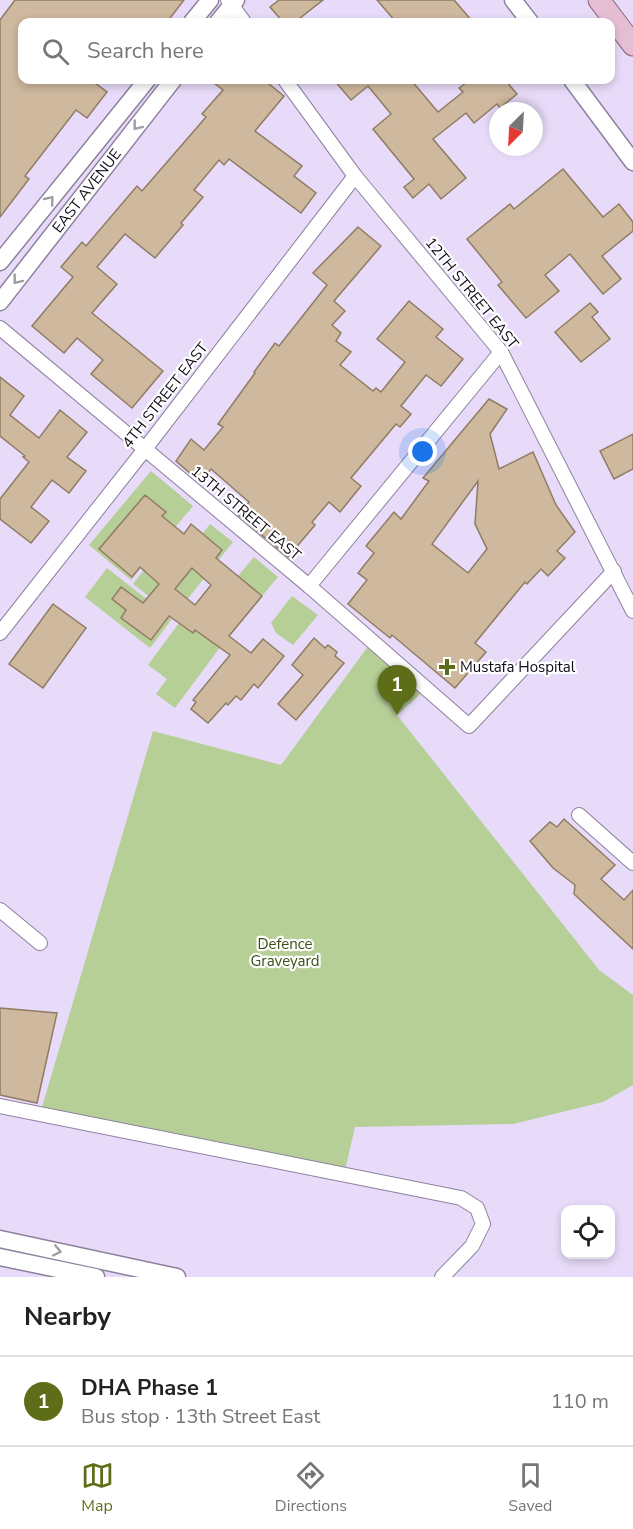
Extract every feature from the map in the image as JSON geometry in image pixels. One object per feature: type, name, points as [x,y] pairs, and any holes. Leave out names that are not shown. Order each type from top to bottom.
[{"type":"main road","points":[[599,0],[613,18]]},
{"type":"main road","points":[[615,21],[633,45]]},
{"type":"street","points":[[195,18],[210,0]]},
{"type":"street","points":[[513,0],[527,18]]},
{"type":"street","points":[[221,18],[232,2],[242,18]]},
{"type":"street","name":"EAST AVENUE","points":[[0,262],[144,84]]},
{"type":"street","name":"EAST AVENUE","points":[[0,302],[170,84]]},
{"type":"street","name":"12TH STREET EAST","points":[[288,84],[355,176],[501,352],[633,611]]},
{"type":"street","points":[[575,84],[633,162]]},
{"type":"street","name":"4TH STREET EAST","points":[[0,633],[145,450],[355,176]]},
{"type":"street","name":"13TH STREET EAST","points":[[0,328],[309,586],[469,726],[614,571]]},
{"type":"street","points":[[309,586],[501,352]]},
{"type":"street","points":[[579,815],[633,863]]},
{"type":"street","points":[[0,910],[40,943]]},
{"type":"street","points":[[0,1106],[461,1198],[477,1208],[483,1224],[472,1246],[442,1277]]},
{"type":"street","points":[[0,1239],[177,1277]]},
{"type":"street","points":[[0,1257],[96,1277]]},
{"type":"green space","points":[[151,471],[193,506],[131,580],[89,545]]},
{"type":"green space","points":[[191,524],[203,533],[210,524],[233,542],[174,616],[133,584],[164,544],[171,549]]},
{"type":"green space","points":[[254,557],[278,577],[262,596],[238,576]]},
{"type":"green space","points":[[107,568],[172,619],[150,648],[85,597]]},
{"type":"green space","points":[[292,596],[318,615],[293,645],[276,633],[271,623]]},
{"type":"green space","points":[[179,623],[192,633],[195,630],[224,642],[175,708],[156,694],[167,679],[148,665]]},
{"type":"green space","name":"Defence Graveyard","points":[[372,641],[424,691],[397,715],[599,970],[633,995],[633,1085],[603,1102],[513,1124],[355,1127],[344,1175],[40,1114],[153,731],[281,765]]},
{"type":"building","points":[[15,0],[184,0],[170,18],[18,18],[18,84],[96,84],[107,92],[87,118],[76,110],[25,176],[29,179],[0,217],[0,20]]},
{"type":"building","points":[[279,0],[323,0],[300,18],[280,18],[270,7]]},
{"type":"building","points":[[377,0],[454,0],[470,18],[393,18]]},
{"type":"building","points":[[215,84],[269,84],[284,96],[255,131],[302,166],[294,176],[316,193],[301,213],[229,159],[224,165],[219,160],[194,190],[203,197],[155,258],[125,234],[97,267],[117,284],[92,313],[163,371],[132,408],[91,374],[103,360],[77,338],[64,353],[32,326],[73,277],[61,267],[82,242],[86,246],[137,186],[142,191],[206,117],[202,114],[223,90]]},
{"type":"building","points":[[337,84],[414,84],[438,112],[463,92],[459,88],[464,84],[508,84],[517,94],[507,102],[489,102],[489,111],[474,123],[466,113],[433,139],[466,178],[441,199],[429,184],[413,198],[404,187],[414,179],[373,129],[391,114],[368,86],[351,100]]},
{"type":"building","points":[[563,169],[603,217],[619,204],[633,222],[633,231],[602,256],[621,279],[603,294],[570,254],[545,275],[559,291],[526,318],[498,285],[502,282],[467,239],[510,204],[514,209]]},
{"type":"building","points":[[358,227],[381,246],[334,301],[345,311],[332,325],[341,333],[336,341],[351,352],[340,365],[373,391],[376,388],[381,392],[405,362],[377,339],[409,301],[443,329],[436,337],[463,359],[441,386],[426,375],[401,406],[411,414],[400,427],[396,424],[351,478],[361,486],[340,512],[329,502],[312,522],[315,525],[288,557],[238,515],[249,502],[211,469],[200,482],[176,461],[191,439],[204,450],[223,427],[218,424],[275,343],[279,346],[327,285],[313,273]]},
{"type":"building","points":[[590,303],[598,312],[592,317],[610,339],[581,362],[555,332]]},
{"type":"building","points":[[0,377],[24,396],[10,415],[39,438],[60,410],[87,432],[67,457],[86,471],[69,493],[52,480],[31,507],[49,521],[31,543],[0,519],[0,499],[29,462],[0,436]]},
{"type":"building","points":[[489,399],[507,409],[490,434],[499,469],[533,452],[556,505],[575,532],[557,551],[565,558],[548,576],[541,569],[527,584],[525,582],[475,643],[486,652],[455,688],[392,635],[390,638],[348,604],[367,580],[358,573],[374,553],[366,546],[394,512],[401,519],[429,481],[423,478]],"holes":[[[478,481],[475,524],[487,549],[468,573],[432,544]]]},
{"type":"building","points":[[633,434],[633,469],[614,479],[600,451]]},
{"type":"building","points":[[145,495],[166,512],[162,516],[184,534],[191,524],[222,550],[216,558],[262,596],[229,636],[251,653],[263,639],[284,656],[258,688],[254,684],[241,700],[236,696],[228,705],[226,703],[208,723],[191,709],[196,702],[193,700],[230,655],[195,630],[193,633],[169,616],[151,640],[121,618],[126,610],[112,599],[121,587],[143,603],[159,584],[140,567],[132,577],[99,549]],"holes":[[[192,568],[211,585],[195,605],[175,589]]]},
{"type":"building","points":[[53,604],[86,628],[43,688],[9,664]]},
{"type":"building","points":[[314,638],[325,648],[328,645],[337,652],[335,656],[344,663],[296,720],[278,704],[303,675],[292,665]]},
{"type":"building","points":[[564,819],[615,865],[601,879],[624,900],[633,890],[633,949],[574,894],[575,885],[553,868],[530,841],[550,822],[557,827]]},
{"type":"building","points":[[0,1008],[57,1013],[37,1103],[0,1095]]},
{"type":"place","name":"Mustafa Hospital","points":[[447,667]]},
{"type":"place","name":"DHA Phase 1","points":[[397,715]]}]
